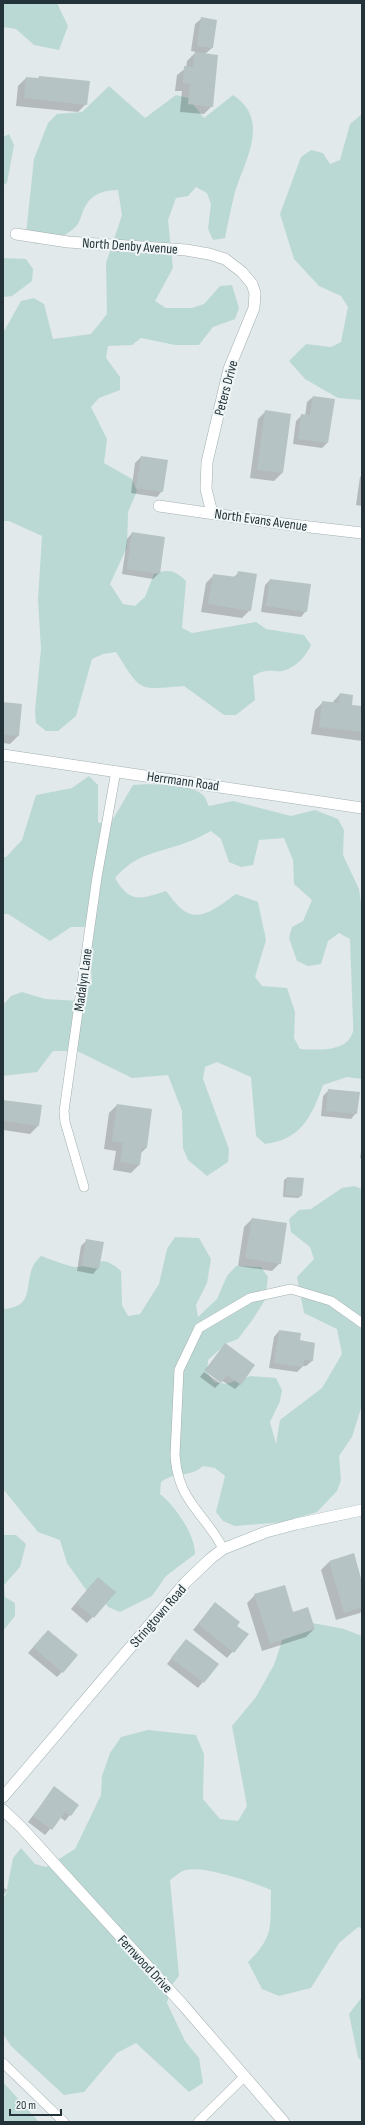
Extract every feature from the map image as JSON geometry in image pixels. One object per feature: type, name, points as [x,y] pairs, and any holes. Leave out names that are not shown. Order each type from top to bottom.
[{"type":"street","name":"North Denby Avenue","points":[[16,234],[68,242],[202,252],[225,259],[240,270]]},
{"type":"street","name":"Peters Drive","points":[[212,513],[206,489],[207,462],[229,369],[254,308],[255,293],[240,270]]},
{"type":"street","name":"North Evans Avenue","points":[[159,506],[284,524],[362,533]]},
{"type":"street","name":"Herrmann Road","points":[[3,755],[362,808]]},
{"type":"street","name":"Stringtown Road","points":[[3,1797],[185,1583],[210,1559],[223,1550],[266,1532],[362,1510]]},
{"type":"street","name":"Fernwood Drive","points":[[3,1810],[21,1827],[183,2005],[284,2122]]},
{"type":"lane","name":"Madalyn Lane","points":[[84,1187],[65,1122],[64,1111],[97,877],[116,771]]},
{"type":"lane","points":[[223,1550],[219,1540],[190,1501],[182,1487],[176,1468],[175,1455],[179,1370],[199,1328],[250,1298],[291,1289],[331,1301],[362,1323]]},
{"type":"lane","points":[[3,2063],[64,2122]]},
{"type":"lane","points":[[198,2122],[245,2076]]},
{"type":"green space","points":[[3,3],[57,3],[68,26],[59,50],[34,45],[16,29],[3,27]]},
{"type":"green space","points":[[109,86],[145,118],[176,95],[188,98],[204,118],[233,95],[244,105],[251,116],[253,128],[249,154],[235,192],[225,238],[213,240],[208,229],[211,204],[207,193],[196,187],[188,196],[176,198],[168,220],[173,268],[155,301],[166,308],[192,308],[204,304],[220,286],[232,285],[239,308],[235,319],[213,327],[199,345],[175,345],[141,338],[132,345],[108,346],[106,358],[120,377],[120,390],[99,398],[91,407],[107,439],[104,463],[132,479],[137,491],[128,512],[127,547],[110,584],[123,604],[135,606],[145,597],[154,574],[163,571],[175,573],[186,581],[182,628],[192,633],[256,622],[266,629],[304,635],[311,645],[307,653],[294,666],[282,671],[263,671],[253,676],[255,700],[236,715],[224,715],[184,686],[148,688],[142,686],[131,675],[116,652],[103,654],[92,659],[76,716],[58,731],[46,731],[36,723],[35,711],[41,649],[38,599],[42,536],[9,521],[3,521],[3,333],[21,301],[34,298],[44,304],[53,339],[91,334],[107,314],[106,263],[122,215],[118,190],[100,193],[92,198],[85,207],[77,225],[63,236],[35,244],[26,234],[34,159],[48,123],[57,114],[82,112]]},
{"type":"green space","points":[[362,114],[362,400],[338,398],[305,379],[289,361],[306,344],[331,347],[341,342],[348,307],[341,296],[319,286],[294,259],[280,214],[301,157],[311,150],[323,153],[330,164],[340,160],[350,124]]},
{"type":"green space","points":[[9,134],[14,145],[7,183],[3,185],[3,137]]},
{"type":"green space","points":[[3,258],[26,259],[33,269],[32,281],[12,296],[3,297]]},
{"type":"green space","points":[[89,776],[98,785],[98,822],[109,826],[133,785],[140,784],[180,786],[197,791],[204,796],[209,806],[233,801],[291,816],[315,810],[338,819],[344,830],[343,855],[359,889],[362,910],[362,1079],[347,1077],[323,1085],[314,1107],[303,1125],[288,1137],[277,1142],[265,1144],[256,1136],[251,1077],[217,1062],[205,1067],[203,1079],[229,1149],[228,1162],[207,1176],[188,1160],[183,1148],[182,1111],[168,1075],[132,1078],[77,1051],[53,1051],[37,1072],[3,1076],[3,1005],[11,996],[22,992],[45,999],[80,1001],[92,981],[90,957],[93,935],[84,927],[71,927],[50,941],[8,914],[3,914],[3,857],[6,857],[22,840],[36,795],[72,788]],"holes":[[[211,831],[221,839],[229,862],[241,867],[253,865],[259,840],[284,838],[293,860],[294,884],[312,900],[303,921],[292,927],[289,938],[297,961],[308,966],[321,964],[328,941],[339,933],[350,939],[353,1033],[349,1040],[344,1044],[330,1049],[300,1049],[294,1038],[295,1012],[287,988],[262,986],[255,977],[266,940],[258,902],[236,894],[211,911],[204,914],[190,914],[178,906],[166,891],[150,896],[131,896],[120,886],[115,878],[123,869],[140,858],[175,847]]]},
{"type":"green space","points":[[354,1186],[362,1189],[362,1405],[352,1437],[339,1456],[341,1480],[337,1491],[317,1512],[283,1522],[235,1526],[223,1521],[216,1512],[225,1476],[215,1468],[203,1466],[198,1470],[187,1474],[167,1478],[161,1482],[160,1494],[178,1513],[188,1529],[192,1538],[195,1554],[166,1576],[152,1596],[120,1612],[108,1607],[101,1596],[89,1594],[67,1563],[60,1540],[38,1532],[3,1489],[3,1309],[20,1304],[24,1300],[27,1294],[30,1274],[33,1266],[41,1256],[74,1267],[104,1261],[109,1262],[121,1271],[122,1305],[128,1316],[140,1314],[159,1284],[167,1249],[175,1237],[199,1238],[211,1259],[207,1283],[196,1305],[198,1317],[217,1299],[227,1276],[236,1266],[261,1267],[268,1277],[265,1300],[238,1339],[227,1343],[208,1360],[207,1372],[214,1382],[226,1384],[251,1376],[276,1378],[282,1390],[280,1401],[270,1422],[276,1444],[280,1420],[322,1388],[342,1354],[337,1329],[304,1313],[297,1277],[314,1259],[310,1247],[291,1232],[289,1219],[299,1210],[311,1209],[342,1188]]},
{"type":"green space","points":[[3,1535],[16,1535],[26,1544],[20,1567],[4,1585],[5,1597],[15,1603],[15,1616],[3,1631]]},
{"type":"green space","points":[[297,1620],[344,1629],[362,1636],[362,1928],[358,1927],[339,1943],[311,1988],[279,1996],[262,1989],[248,1962],[257,1953],[267,1937],[270,1921],[271,1890],[216,1872],[194,1869],[186,1870],[178,1874],[170,1880],[179,1976],[171,1986],[167,2003],[185,2041],[199,2058],[203,2083],[189,2092],[136,2043],[117,2053],[84,2092],[64,2095],[11,2046],[3,2034],[3,1899],[6,1894],[13,1858],[21,1848],[35,1864],[46,1867],[75,1849],[101,1795],[102,1776],[110,1753],[121,1737],[148,1730],[196,1735],[204,1754],[203,1799],[220,1819],[238,1821],[247,1806],[232,1726],[256,1697],[274,1665],[287,1626]]},
{"type":"green space","points":[[362,1997],[362,2062],[358,2057],[349,2014]]},
{"type":"green space","points":[[3,2082],[39,2122],[3,2122]]},
{"type":"building","points":[[201,17],[217,20],[213,48],[197,46]]},
{"type":"building","points":[[195,52],[218,55],[213,107],[188,104],[190,84],[183,83],[184,66],[193,67]]},
{"type":"building","points":[[39,76],[90,81],[87,105],[24,98],[26,77],[39,78]]},
{"type":"building","points":[[313,396],[335,399],[328,443],[298,439],[301,414],[310,415]]},
{"type":"building","points":[[265,410],[291,414],[283,473],[257,470]]},
{"type":"building","points":[[141,456],[168,460],[163,492],[136,488]]},
{"type":"building","points":[[132,532],[165,537],[160,574],[127,569]]},
{"type":"building","points":[[238,571],[257,574],[251,611],[208,604],[213,574],[237,577]]},
{"type":"building","points":[[270,579],[311,584],[307,612],[266,606]]},
{"type":"building","points":[[340,693],[353,695],[352,705],[362,706],[362,732],[319,727],[322,701],[339,703]]},
{"type":"building","points":[[3,702],[22,704],[19,736],[3,735]]},
{"type":"building","points":[[328,1089],[360,1092],[357,1114],[326,1111]]},
{"type":"building","points":[[3,1100],[42,1105],[39,1126],[3,1121]]},
{"type":"building","points":[[117,1104],[152,1109],[147,1148],[142,1147],[140,1165],[120,1162],[123,1143],[112,1141]]},
{"type":"building","points":[[287,1177],[304,1178],[302,1196],[285,1195]]},
{"type":"building","points":[[252,1218],[287,1223],[281,1264],[245,1258]]},
{"type":"building","points":[[86,1239],[104,1242],[99,1269],[82,1266]]},
{"type":"building","points":[[279,1330],[301,1333],[300,1340],[315,1343],[313,1361],[304,1360],[303,1367],[274,1363]]},
{"type":"building","points":[[225,1343],[255,1365],[241,1385],[227,1375],[221,1383],[205,1371]]},
{"type":"building","points":[[354,1553],[362,1582],[362,1607],[344,1613],[329,1561]]},
{"type":"building","points":[[98,1577],[116,1592],[94,1618],[76,1603]]},
{"type":"building","points":[[285,1585],[293,1612],[308,1607],[315,1629],[270,1644],[254,1594]]},
{"type":"building","points":[[215,1602],[240,1622],[237,1626],[249,1634],[234,1653],[198,1624]]},
{"type":"building","points":[[48,1630],[78,1655],[63,1673],[33,1647]]},
{"type":"building","points":[[186,1639],[219,1664],[204,1683],[171,1658]]},
{"type":"building","points":[[54,1786],[79,1805],[71,1816],[65,1812],[52,1830],[33,1816]]},
{"type":"building","points":[[3,1887],[7,1890],[3,1896]]}]
